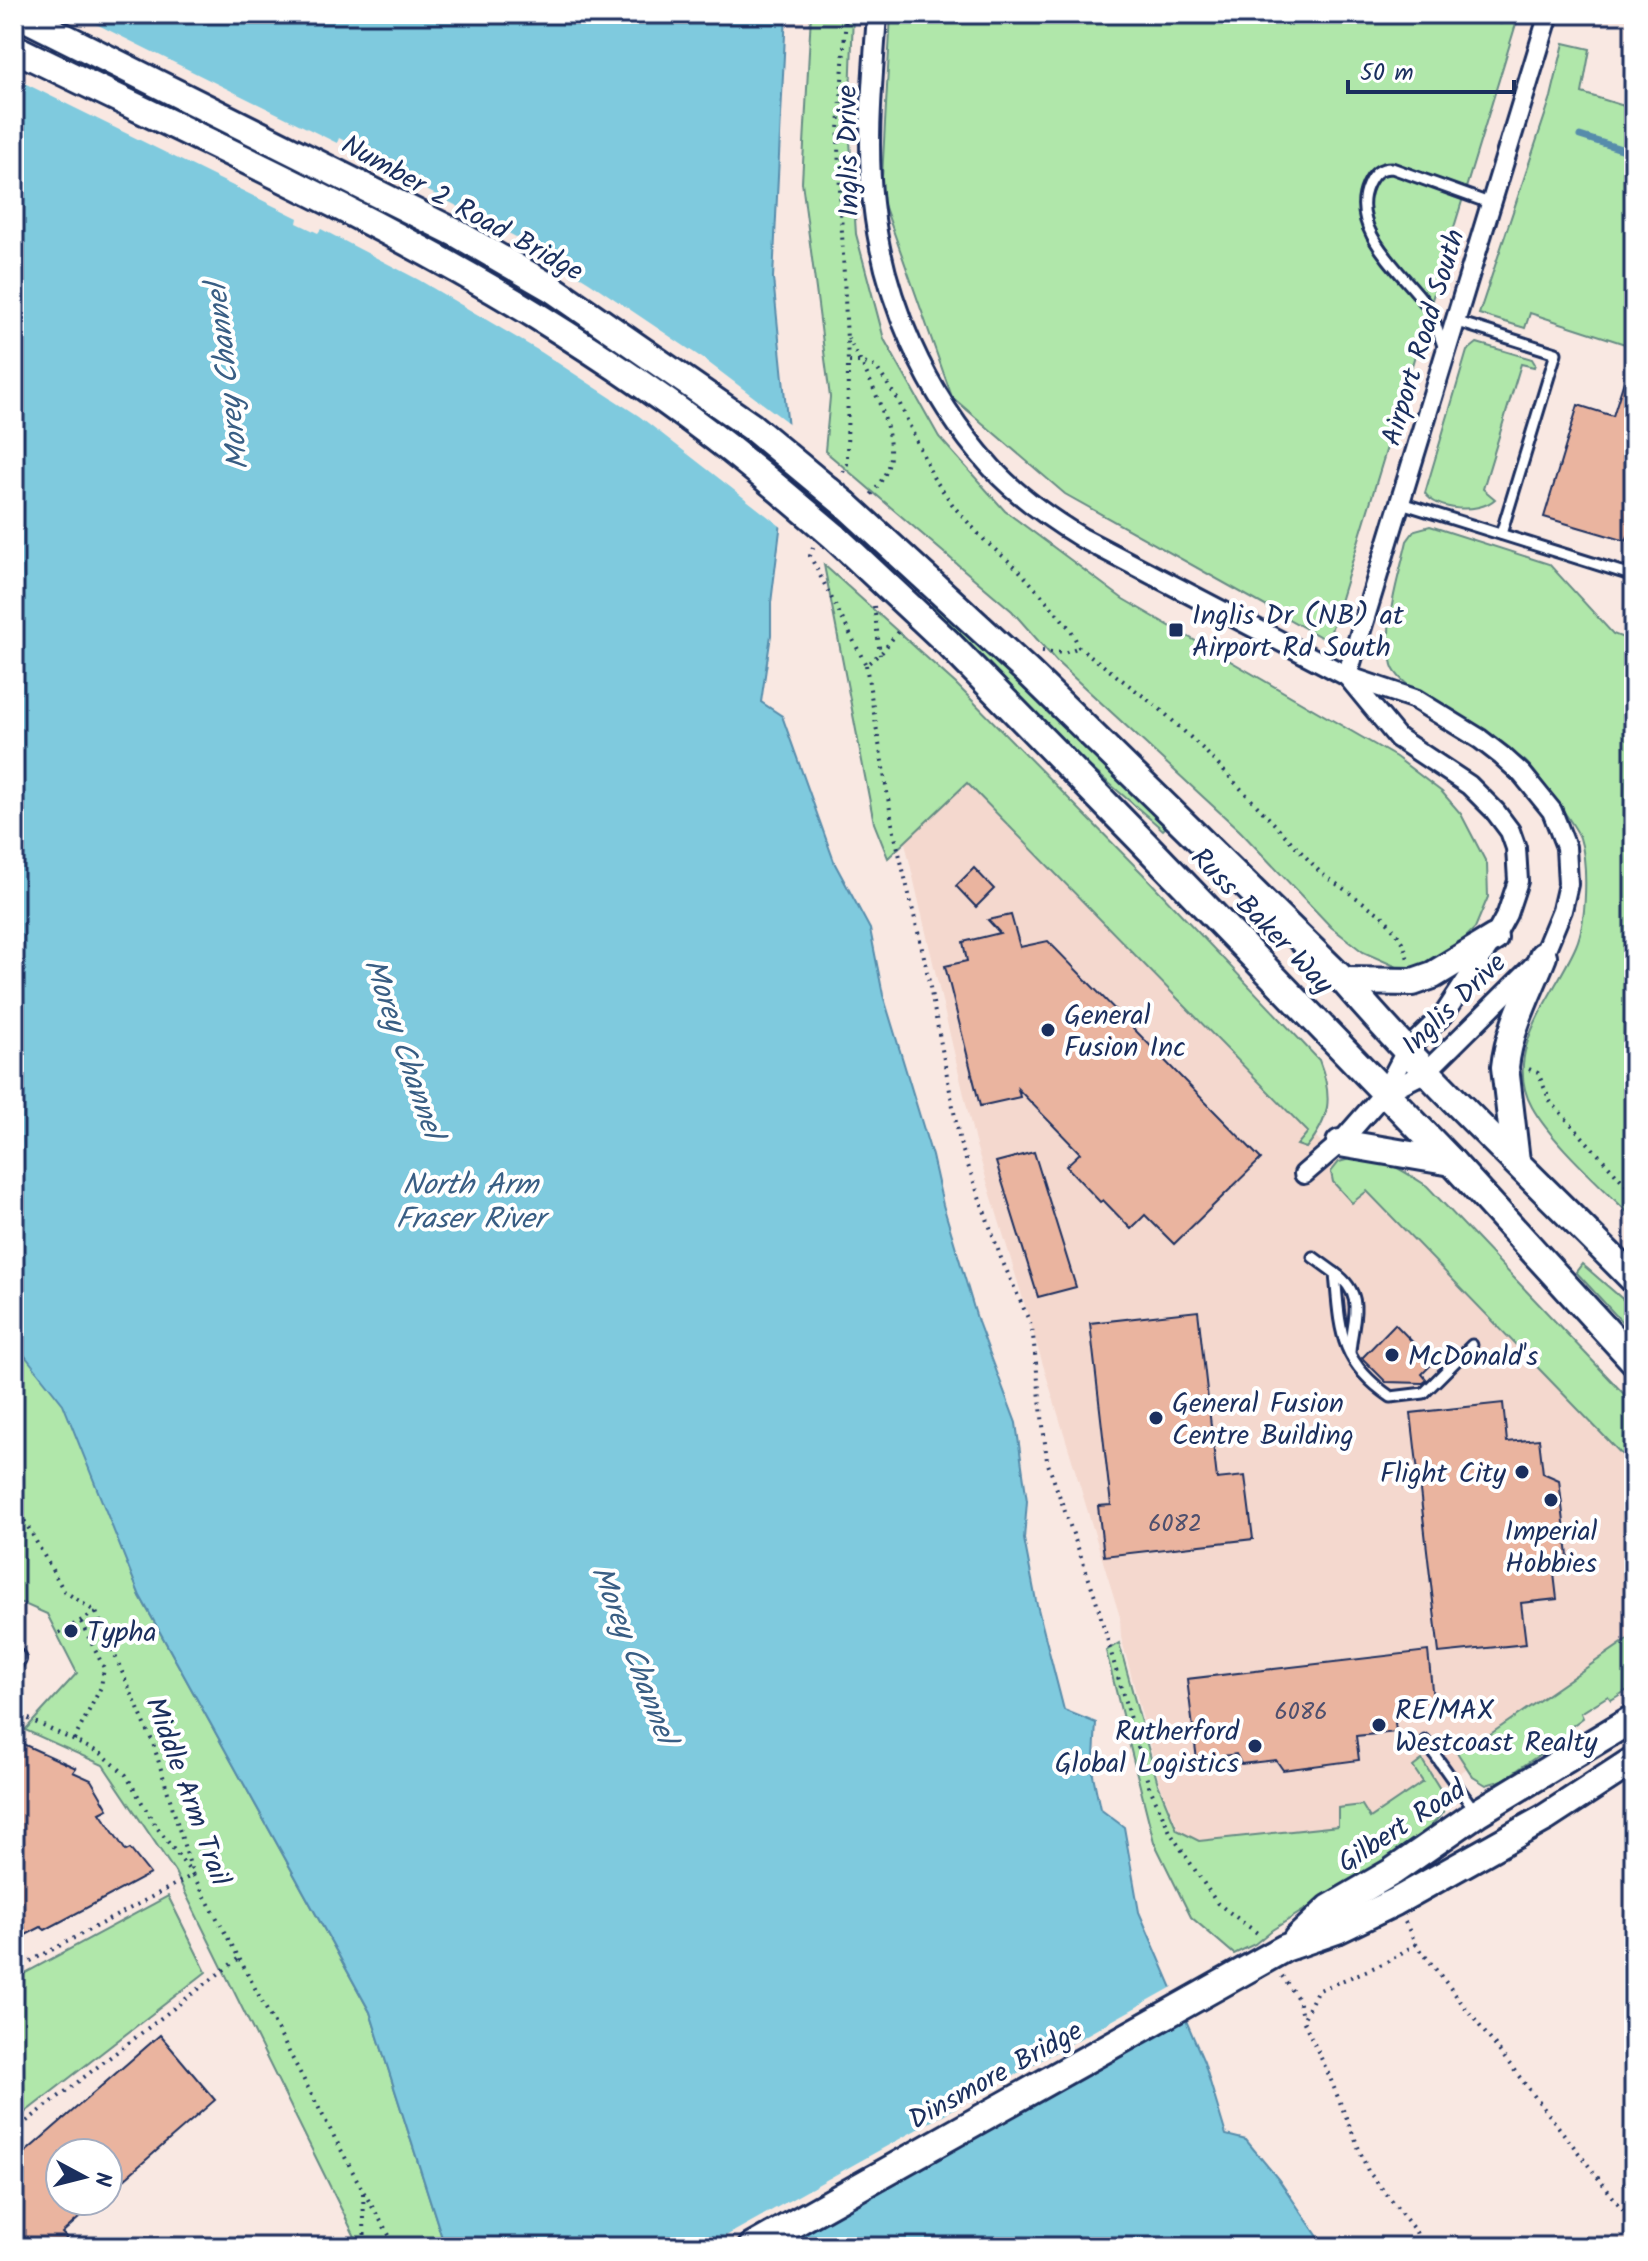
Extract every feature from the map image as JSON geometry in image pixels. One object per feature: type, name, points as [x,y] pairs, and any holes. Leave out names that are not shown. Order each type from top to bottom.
[{"type":"main road","name":"Number 2 Road Bridge","points":[[18,14],[456,233],[553,289],[858,501]]},
{"type":"main road","name":"Number 2 Road Bridge","points":[[14,48],[343,210],[447,264],[537,317],[630,378],[729,449],[834,536]]},
{"type":"main road","name":"Russ Baker Way","points":[[858,501],[1344,981],[1466,1114],[1634,1280]]},
{"type":"main road","name":"Russ Baker Way","points":[[834,536],[948,643],[1452,1162],[1634,1361]]},
{"type":"main road","points":[[1344,981],[1413,982],[1433,975],[1494,938]]},
{"type":"main road","points":[[1516,1161],[1505,1067],[1516,1020],[1543,956]]},
{"type":"main road","points":[[1340,1143],[1452,1162]]},
{"type":"main road","name":"Gilbert Road","points":[[1279,1951],[1330,1908],[1392,1872],[1477,1813],[1634,1718]]},
{"type":"main road","name":"Gilbert Road","points":[[1279,1951],[1337,1930],[1395,1902],[1545,1818],[1634,1760]]},
{"type":"main road","name":"Dinsmore Bridge","points":[[752,2247],[1279,1951]]},
{"type":"street","name":"Inglis Drive","points":[[877,14],[871,162],[879,240],[898,313],[915,353],[948,411],[990,466],[1045,515],[1158,579],[1347,676],[1415,699],[1480,739],[1522,774],[1552,811],[1566,847],[1568,884],[1562,910],[1543,956],[1426,1072],[1384,1093]]},
{"type":"street","name":"Airport Road South","points":[[1347,676],[1549,14]]},
{"type":"street","name":"Inglis Drive","points":[[1347,676],[1398,738],[1469,785],[1495,811],[1510,831],[1516,848],[1518,881],[1507,914],[1445,1013],[1406,1051],[1384,1093]]},
{"type":"street","points":[[1304,1174],[1340,1143],[1384,1093]]},
{"type":"lane","points":[[1446,353],[1425,303],[1371,237],[1364,213],[1365,192],[1375,173],[1392,168],[1492,204]]},
{"type":"lane","points":[[1455,321],[1556,353],[1501,534]]},
{"type":"lane","points":[[1401,503],[1634,576]]},
{"type":"lane","points":[[1313,1257],[1345,1280],[1353,1294],[1356,1322],[1351,1357]]},
{"type":"lane","points":[[1335,1273],[1343,1341],[1366,1376],[1391,1397],[1424,1393],[1472,1345]]},
{"type":"lane","points":[[1425,1741],[1477,1813]]},
{"type":"path","points":[[846,14],[838,147],[848,362]]},
{"type":"path","points":[[846,335],[861,362],[887,427],[889,443],[890,458],[886,473],[858,501]]},
{"type":"path","points":[[861,362],[876,367],[898,400],[933,477],[955,508],[1044,598],[1071,630],[1079,647],[1160,709],[1203,749],[1321,873],[1384,917],[1403,942],[1412,969]]},
{"type":"path","points":[[874,605],[880,655]]},
{"type":"path","points":[[1044,652],[1064,653],[1079,647]]},
{"type":"path","points":[[866,665],[893,828],[925,961],[960,1143],[1001,1258],[1032,1327],[1047,1461],[1095,1596],[1149,1786],[1171,1834],[1217,1903],[1261,1935],[1274,1935],[1303,2020],[1368,2171],[1416,2232],[1421,2247]]},
{"type":"path","points":[[1527,1068],[1538,1073],[1550,1101],[1634,1194]]},
{"type":"path","points":[[14,1482],[24,1520],[64,1591],[96,1612]]},
{"type":"path","points":[[14,1526],[24,1520]]},
{"type":"path","points":[[14,1599],[19,1607]]},
{"type":"path","points":[[59,1633],[96,1612]]},
{"type":"path","name":"Middle Arm Trail","points":[[96,1612],[153,1743],[193,1875],[396,2247]]},
{"type":"path","points":[[74,1740],[101,1687],[104,1668],[80,1620]]},
{"type":"path","points":[[14,1712],[102,1754],[126,1775],[155,1825],[193,1875],[14,1970]]},
{"type":"path","points":[[1303,2020],[1317,1991],[1385,1963],[1416,1944],[1634,2224]]},
{"type":"path","points":[[14,2131],[239,1958]]},
{"type":"path","points":[[363,2191],[365,2247]]},
{"type":"shaded area","points":[[953,768],[1634,1460],[1634,1655],[1373,1832],[1187,1850],[1161,1787],[1121,1637],[1120,1617],[975,1142],[899,817]]},
{"type":"green space","points":[[811,14],[853,14],[849,125],[856,234],[884,339],[939,437],[1005,511],[1123,599],[1396,757],[1442,792],[1461,814],[1487,864],[1488,897],[1475,928],[1458,945],[1421,967],[1409,970],[1363,952],[1331,927],[1240,831],[1057,662],[1012,611],[825,451],[830,397],[802,182]]},
{"type":"green space","points":[[891,14],[1519,14],[1328,641],[1065,494],[952,397],[881,196]]},
{"type":"green space","points":[[1564,43],[1590,49],[1582,93],[1634,109],[1634,344],[1629,342],[1628,345],[1530,313],[1525,328],[1479,314],[1551,97]]},
{"type":"green space","points":[[1477,343],[1532,359],[1535,364],[1534,367],[1521,364],[1483,489],[1495,499],[1479,507],[1448,507],[1438,504],[1425,493],[1467,351]]},
{"type":"green space","points":[[1430,526],[1549,564],[1613,634],[1634,642],[1634,1219],[1552,1135],[1532,1107],[1524,1086],[1523,1065],[1534,1024],[1580,935],[1585,892],[1580,838],[1524,760],[1430,702],[1398,676],[1392,665],[1390,618],[1407,541],[1415,530]]},
{"type":"green space","points":[[824,565],[956,684],[1143,874],[1319,1060],[1328,1096],[1327,1106],[1321,1127],[1306,1148],[1297,1145],[1308,1132],[967,783],[888,858],[874,823]]},
{"type":"green space","points":[[935,602],[1167,826],[1163,830],[1081,759],[930,609]]},
{"type":"green space","points":[[1357,1157],[1402,1170],[1427,1186],[1634,1405],[1634,1467],[1367,1191],[1352,1203],[1333,1182],[1331,1172],[1339,1162]]},
{"type":"green space","points":[[1582,1264],[1634,1309],[1634,1335],[1576,1272]]},
{"type":"green space","points":[[14,1274],[140,1596],[370,2012],[445,2247],[360,2247],[175,1872],[103,1765],[25,1730],[77,1673],[47,1614],[22,1603],[14,1604]]},
{"type":"green space","points":[[1634,1635],[1634,1686],[1611,1700],[1608,1696],[1581,1713],[1583,1718],[1572,1726],[1572,1732],[1503,1780],[1486,1785],[1473,1777],[1453,1746],[1454,1737],[1463,1733],[1473,1746]]},
{"type":"green space","points":[[1119,1643],[1158,1784],[1177,1830],[1199,1841],[1338,1826],[1338,1808],[1362,1805],[1370,1818],[1423,1782],[1413,1767],[1422,1760],[1445,1797],[1443,1812],[1423,1836],[1272,1930],[1255,1944],[1234,1954],[1191,1917],[1154,1842],[1106,1651]]},
{"type":"green space","points":[[168,1896],[206,1972],[14,2121],[14,1979]]},
{"type":"water","name":"North Arm Fraser River","points":[[14,14],[786,14],[773,278],[790,449],[761,702],[782,716],[835,864],[870,929],[883,995],[932,1156],[943,1205],[978,1322],[1016,1423],[1027,1501],[1024,1539],[1036,1601],[1064,1710],[1096,1723],[1093,1775],[1100,1809],[1124,1827],[1139,1912],[1204,2062],[1226,2135],[1246,2140],[1279,2180],[1325,2247],[445,2247],[370,2012],[140,1596],[63,1404],[14,1342]]},
{"type":"pier","points":[[14,14],[76,14],[337,143],[339,138],[360,149],[358,154],[516,237],[589,282],[705,360],[791,425],[794,450],[784,529],[639,416],[541,352],[419,280],[321,229],[318,233],[297,223],[298,218],[14,78]]},
{"type":"pier","points":[[1176,1985],[1190,2018],[781,2247],[706,2247]]},
{"type":"building","points":[[1630,362],[1634,362],[1634,538],[1628,536],[1626,541],[1544,517],[1578,405],[1613,416]]},
{"type":"building","points":[[974,868],[994,889],[976,907],[956,886]]},
{"type":"building","name":"General Fusion Inc","points":[[1011,915],[1020,947],[1048,941],[1261,1159],[1174,1244],[1145,1215],[1131,1229],[1103,1200],[1100,1202],[1066,1166],[1080,1153],[1018,1089],[1020,1097],[980,1106],[945,966],[967,961],[963,942],[1000,933],[988,920]]},
{"type":"building","points":[[1034,1152],[1076,1287],[1038,1297],[996,1162]]},
{"type":"building","points":[[1198,1311],[1217,1479],[1245,1476],[1253,1539],[1104,1556],[1098,1506],[1111,1505],[1090,1323]]},
{"type":"building","name":"McDonald's","points":[[1395,1324],[1433,1363],[1422,1374],[1427,1380],[1423,1383],[1386,1382],[1362,1358]]},
{"type":"building","points":[[1503,1403],[1507,1442],[1539,1439],[1543,1473],[1559,1480],[1568,1556],[1553,1565],[1557,1599],[1521,1603],[1526,1644],[1439,1653],[1411,1413]]},
{"type":"building","points":[[1428,1651],[1434,1709],[1394,1713],[1396,1732],[1356,1736],[1359,1760],[1283,1770],[1276,1760],[1241,1764],[1236,1754],[1197,1760],[1187,1679]]},
{"type":"building","points":[[14,1740],[76,1768],[73,1772],[91,1780],[108,1809],[100,1813],[126,1851],[130,1849],[150,1874],[45,1930],[41,1927],[14,1941]]},
{"type":"building","points":[[160,2035],[215,2100],[124,2179],[124,2137],[44,2137],[44,2217],[80,2217],[62,2233],[67,2238],[57,2247],[14,2247],[14,2162]]},
{"type":"waterway","points":[[1498,14],[1501,21]]},
{"type":"waterway","points":[[1580,136],[1634,153]]},
{"type":"place","name":"Inglis Dr (NB) at Airport Rd South","points":[[1176,630]]},
{"type":"place","name":"General Fusion Inc","points":[[1048,1030]]},
{"type":"place","name":"McDonald's","points":[[1392,1355]]},
{"type":"place","name":"General Fusion Centre Building","points":[[1156,1418]]},
{"type":"place","name":"Flight City","points":[[1522,1472]]},
{"type":"place","name":"Imperial Hobbies","points":[[1551,1500]]},
{"type":"place","name":"Typha","points":[[71,1631]]},
{"type":"place","name":"RE/MAX Westcoast Realty","points":[[1379,1725]]},
{"type":"place","name":"Rutherford Global Logistics","points":[[1255,1746]]},
{"type":"water label","name":"Morey Channel","points":[[227,377]]},
{"type":"water label","name":"Morey Channel","points":[[404,1048]]},
{"type":"water label","name":"Morey Channel","points":[[634,1654]]}]
